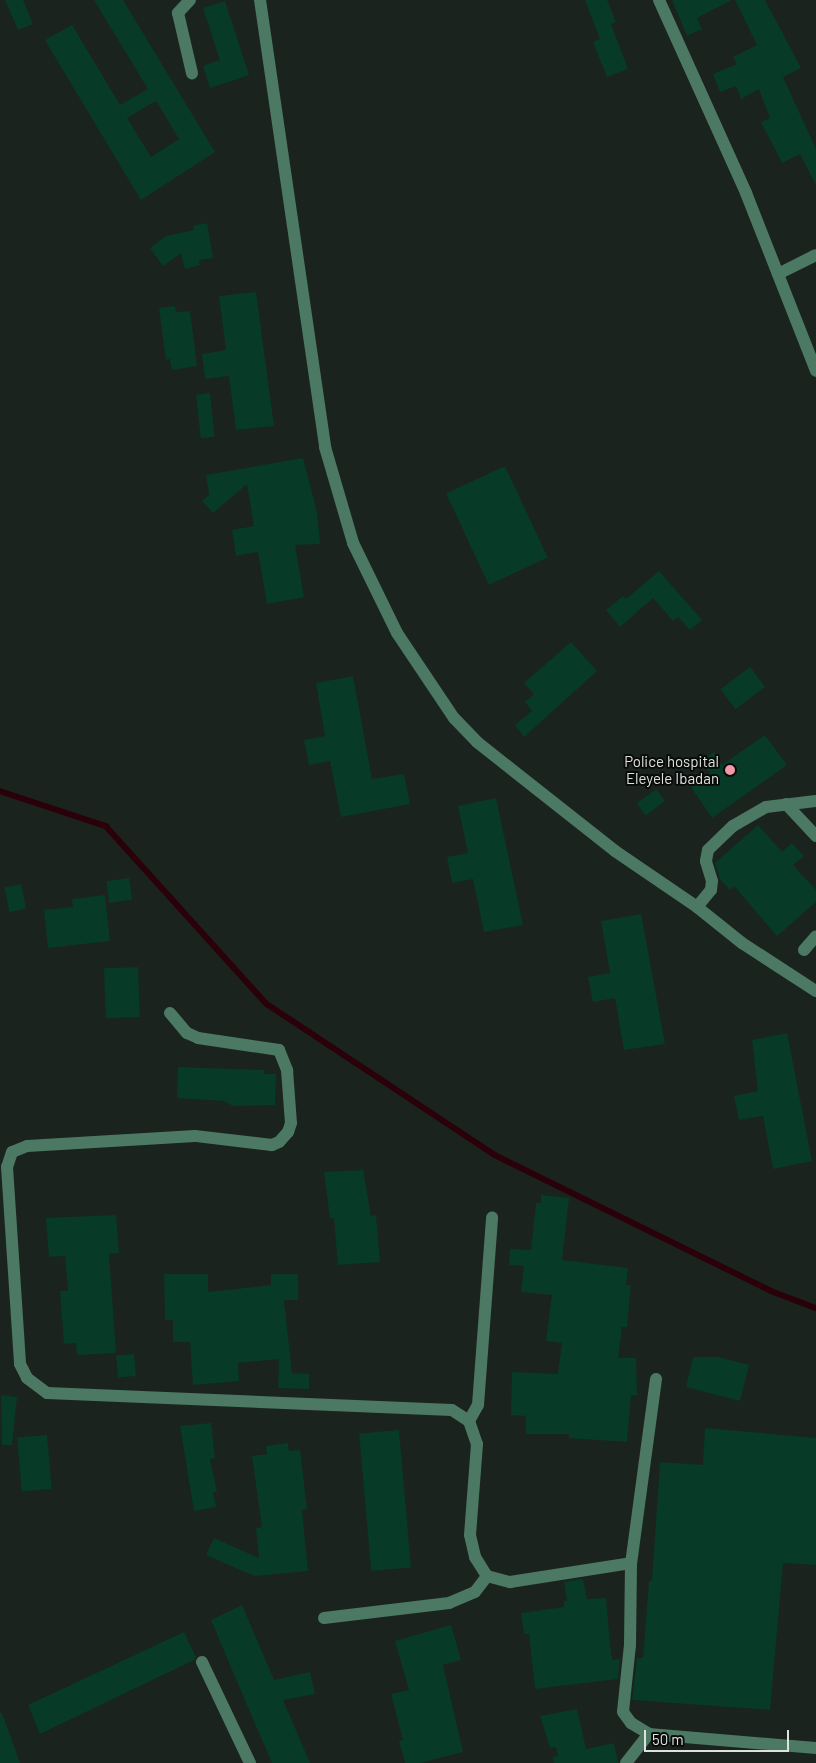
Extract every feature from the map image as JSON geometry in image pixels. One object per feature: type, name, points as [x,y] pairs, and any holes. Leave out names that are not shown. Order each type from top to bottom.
[{"type":"street","points":[[190,0],[178,13],[192,73]]},
{"type":"street","points":[[260,0],[325,447],[353,543],[377,593],[428,682],[454,718],[477,742],[615,850],[697,907],[742,943],[816,991]]},
{"type":"street","points":[[658,0],[746,193],[816,371]]},
{"type":"street","points":[[778,274],[816,255]]},
{"type":"street","points":[[697,907],[711,890],[712,881],[706,861],[708,850],[733,826],[766,807],[816,801]]},
{"type":"street","points":[[786,804],[816,836]]},
{"type":"street","points":[[804,950],[816,936]]},
{"type":"street","points":[[170,1013],[187,1032],[198,1038],[278,1050],[287,1070],[291,1123],[288,1132],[279,1142],[272,1145],[196,1136],[26,1146],[12,1152],[7,1159],[7,1177],[20,1364],[27,1378],[48,1393],[444,1409],[461,1414],[469,1421],[478,1444],[470,1535],[475,1557],[487,1576],[510,1582],[631,1563]]},
{"type":"street","points":[[469,1421],[478,1405],[492,1218]]},
{"type":"street","points":[[656,1380],[631,1563],[630,1645],[623,1712],[631,1723],[649,1734],[816,1748]]},
{"type":"street","points":[[324,1618],[449,1603],[475,1592],[487,1576]]},
{"type":"street","points":[[202,1662],[250,1763]]},
{"type":"street","points":[[626,1763],[649,1734]]},
{"type":"building","points":[[5,0],[23,0],[33,24],[18,30]]},
{"type":"building","points":[[94,0],[123,0],[215,152],[141,200],[45,40],[72,25],[120,105],[148,89]],"holes":[[[156,101],[179,139],[151,157],[127,118]]]},
{"type":"building","points":[[585,0],[607,0],[616,22],[611,24],[628,69],[607,77],[593,42],[600,39]]},
{"type":"building","points":[[672,0],[732,0],[697,18],[702,29],[687,36]]},
{"type":"building","points":[[735,0],[765,0],[801,68],[783,77],[816,149],[816,185],[800,154],[782,163],[761,122],[770,118],[759,89],[741,99],[736,86],[720,92],[713,74],[737,64],[733,57],[757,45]]},
{"type":"building","points":[[225,1],[249,75],[210,88],[203,66],[220,60],[203,8]]},
{"type":"building","points":[[207,223],[213,258],[199,260],[200,265],[185,269],[181,253],[163,266],[150,248],[166,236],[194,230],[193,226]]},
{"type":"building","points":[[256,292],[274,426],[236,430],[229,376],[205,379],[202,354],[226,350],[219,296]]},
{"type":"building","points":[[175,306],[176,312],[190,311],[197,366],[172,370],[170,359],[166,360],[159,308]]},
{"type":"building","points":[[210,393],[215,437],[201,438],[196,394]]},
{"type":"building","points":[[303,458],[317,512],[320,544],[295,545],[304,597],[267,604],[258,552],[236,556],[232,530],[254,526],[247,484],[213,513],[202,501],[209,495],[206,475]]},
{"type":"building","points":[[505,466],[548,558],[489,585],[446,493]]},
{"type":"building","points":[[659,571],[702,620],[690,630],[678,617],[673,621],[653,598],[620,627],[606,610],[623,596],[626,599]]},
{"type":"building","points":[[571,642],[597,671],[524,737],[515,725],[532,711],[525,702],[534,694],[524,683]]},
{"type":"building","points":[[750,667],[765,687],[735,709],[720,689]]},
{"type":"building","points":[[353,676],[372,779],[404,774],[410,804],[341,817],[330,761],[309,765],[304,740],[325,736],[316,683]]},
{"type":"building","points":[[765,735],[787,765],[712,818],[691,787],[710,773],[702,761],[714,752],[722,765]]},
{"type":"building","points":[[656,789],[665,801],[646,815],[637,803]]},
{"type":"building","points":[[496,798],[523,925],[484,932],[473,879],[452,883],[447,857],[468,853],[458,806]]},
{"type":"building","points":[[758,825],[782,852],[792,843],[804,856],[793,865],[816,890],[816,902],[777,936],[734,886],[730,890],[720,879],[715,863]]},
{"type":"building","points":[[129,878],[132,900],[109,903],[106,881]]},
{"type":"building","points":[[21,884],[26,908],[10,912],[4,888]]},
{"type":"building","points":[[105,895],[110,941],[48,948],[44,910],[73,907],[72,899]]},
{"type":"building","points":[[641,914],[665,1044],[624,1050],[615,998],[593,1002],[588,977],[610,973],[601,921]]},
{"type":"building","points":[[138,967],[140,1017],[106,1018],[104,968]]},
{"type":"building","points":[[787,1033],[812,1161],[773,1169],[763,1116],[739,1120],[734,1096],[758,1091],[752,1040]]},
{"type":"building","points":[[178,1067],[264,1070],[264,1074],[276,1074],[275,1105],[233,1106],[223,1101],[177,1098]]},
{"type":"building","points":[[363,1170],[371,1216],[376,1215],[380,1262],[338,1265],[334,1218],[330,1218],[324,1172]]},
{"type":"building","points":[[541,1195],[569,1198],[562,1260],[628,1268],[626,1285],[631,1285],[627,1327],[622,1327],[618,1358],[636,1358],[637,1395],[631,1395],[627,1442],[569,1438],[569,1434],[526,1434],[526,1416],[511,1415],[512,1372],[558,1374],[562,1343],[546,1341],[552,1295],[521,1292],[524,1266],[509,1265],[510,1249],[531,1250],[536,1203],[541,1203]]},
{"type":"building","points":[[116,1215],[119,1253],[109,1254],[116,1353],[77,1355],[76,1343],[64,1344],[60,1291],[68,1291],[65,1256],[49,1257],[46,1218]]},
{"type":"building","points":[[164,1274],[208,1274],[208,1292],[271,1285],[271,1274],[298,1274],[298,1300],[284,1300],[292,1373],[309,1374],[309,1389],[278,1388],[279,1359],[238,1363],[239,1381],[193,1385],[190,1342],[173,1342],[173,1320],[165,1320]]},
{"type":"building","points":[[134,1354],[136,1376],[118,1377],[116,1356]]},
{"type":"building","points":[[693,1357],[718,1357],[749,1365],[740,1401],[686,1387]]},
{"type":"building","points":[[1,1395],[17,1397],[12,1445],[2,1445]]},
{"type":"building","points":[[211,1423],[215,1458],[210,1459],[217,1492],[213,1492],[216,1507],[194,1511],[180,1426]]},
{"type":"building","points":[[705,1428],[816,1438],[816,1565],[783,1563],[770,1710],[632,1700],[637,1658],[643,1658],[649,1581],[652,1581],[660,1462],[703,1465]]},
{"type":"building","points":[[399,1430],[411,1567],[371,1571],[359,1433]]},
{"type":"building","points":[[47,1435],[52,1489],[22,1491],[17,1438]]},
{"type":"building","points":[[288,1443],[289,1451],[300,1450],[307,1509],[302,1510],[308,1571],[254,1576],[206,1555],[214,1538],[259,1558],[256,1528],[262,1527],[252,1456],[267,1454],[266,1446]]},
{"type":"building","points":[[583,1579],[587,1599],[606,1598],[611,1655],[613,1660],[620,1659],[618,1679],[535,1689],[529,1634],[524,1634],[521,1613],[564,1607],[564,1601],[567,1601],[564,1582]]},
{"type":"building","points":[[242,1605],[274,1680],[310,1672],[315,1694],[283,1700],[310,1763],[272,1763],[250,1712],[211,1620]]},
{"type":"building","points":[[451,1625],[461,1660],[443,1665],[463,1752],[420,1763],[405,1763],[399,1741],[403,1740],[391,1694],[409,1690],[395,1641]]},
{"type":"building","points":[[184,1632],[196,1657],[194,1660],[40,1734],[28,1705]]},
{"type":"building","points":[[577,1709],[586,1749],[614,1743],[618,1763],[554,1763],[553,1757],[558,1756],[556,1747],[550,1748],[540,1716]]},
{"type":"building","points":[[0,1713],[2,1713],[20,1763],[0,1763]]},
{"type":"waterway","points":[[0,791],[106,826],[267,1004],[495,1155],[771,1291],[816,1308]]},
{"type":"place","name":"Police hospital Eleyele Ibadan","points":[[730,770]]}]
